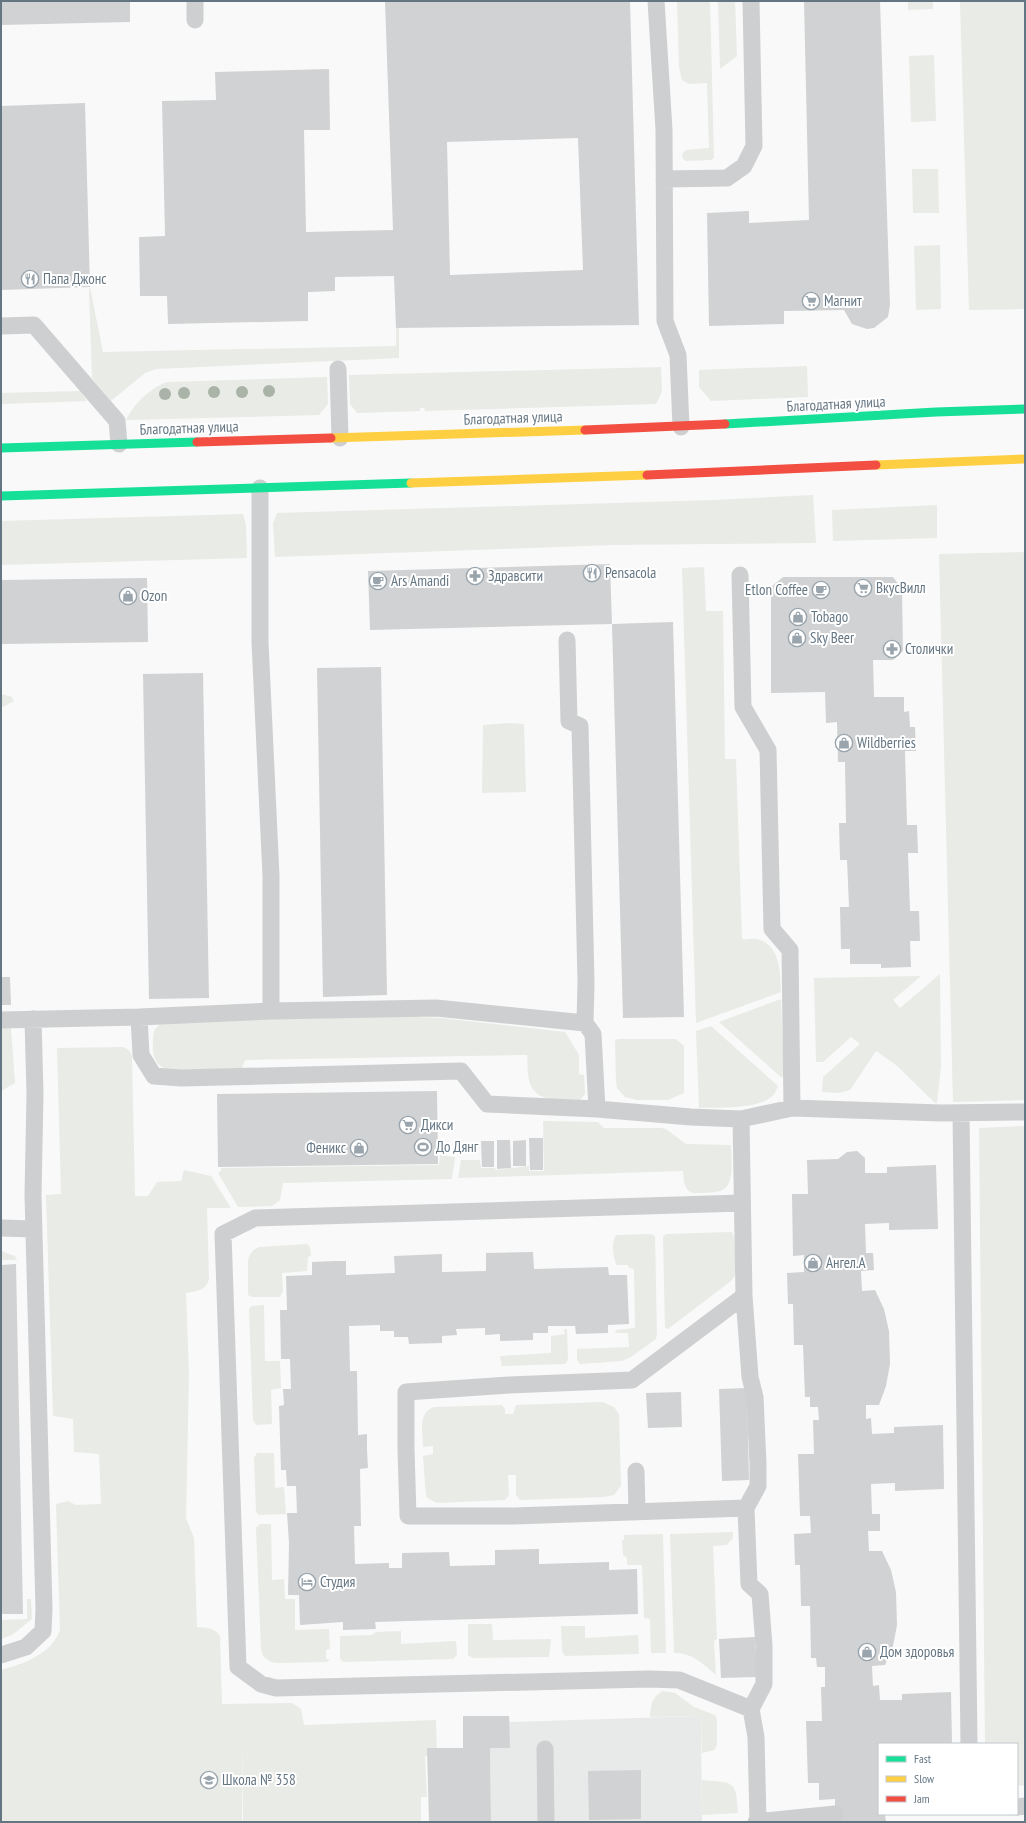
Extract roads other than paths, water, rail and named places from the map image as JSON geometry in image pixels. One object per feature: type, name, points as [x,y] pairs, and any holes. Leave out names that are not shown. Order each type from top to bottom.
[{"type":"main road","name":"Благодатная улица","points":[[1,448],[681,427],[1025,409]]},
{"type":"main road","points":[[1,496],[662,474],[1025,459]]},
{"type":"lane","points":[[195,1],[195,20]]},
{"type":"lane","points":[[656,1],[664,130],[666,321],[678,355],[681,427]]},
{"type":"lane","points":[[664,179],[727,178],[744,166],[754,146],[751,1]]},
{"type":"lane","points":[[1,326],[34,325],[117,421],[119,444]]},
{"type":"lane","points":[[338,369],[340,438]]},
{"type":"lane","points":[[260,488],[260,642],[271,876],[271,1011]]},
{"type":"lane","points":[[740,575],[743,707],[768,750],[772,929],[790,950],[792,1108]]},
{"type":"lane","points":[[567,640],[570,721],[580,726],[586,982],[585,1023],[593,1034],[597,1109]]},
{"type":"lane","points":[[1,1020],[138,1017],[271,1011],[436,1008],[585,1023]]},
{"type":"lane","points":[[138,1017],[141,1055],[154,1076],[181,1078],[461,1071],[487,1104],[597,1109],[691,1117],[741,1119],[792,1108],[961,1113],[1025,1112]]},
{"type":"lane","points":[[1,1655],[26,1647],[43,1631],[44,1609],[34,1228],[34,1019]]},
{"type":"lane","points":[[961,1113],[969,1743]]},
{"type":"lane","points":[[741,1119],[744,1296],[750,1378],[755,1397],[758,1486],[746,1508],[749,1584],[760,1594],[764,1646],[764,1684],[751,1709],[756,1737],[757,1822],[835,1814]]},
{"type":"lane","points":[[742,1202],[255,1218],[223,1234],[238,1667],[261,1684],[276,1688],[679,1680],[751,1709]]},
{"type":"lane","points":[[1,1228],[34,1228]]},
{"type":"lane","points":[[744,1296],[632,1380],[509,1385],[406,1392],[406,1449],[408,1516],[514,1516],[746,1508]]},
{"type":"lane","points":[[636,1471],[637,1512]]},
{"type":"lane","points":[[545,1749],[546,1822]]},
{"type":"place","name":"Папа Джонс","points":[[30,279]]},
{"type":"place","name":"Магнит","points":[[811,301]]},
{"type":"place","name":"Pensacola","points":[[592,573]]},
{"type":"place","name":"Здравсити","points":[[475,576]]},
{"type":"place","name":"Ars Amandi","points":[[378,581]]},
{"type":"place","name":"ВкусВилл","points":[[863,588]]},
{"type":"place","name":"Etlon Coffee","points":[[821,590]]},
{"type":"place","name":"Ozon","points":[[128,596]]},
{"type":"place","name":"Tobago","points":[[798,617]]},
{"type":"place","name":"Sky Beer","points":[[797,638]]},
{"type":"place","name":"Столички","points":[[892,649]]},
{"type":"place","name":"Wildberries","points":[[844,743]]},
{"type":"place","name":"Дикси","points":[[408,1125]]},
{"type":"place","name":"До Дянг","points":[[423,1147]]},
{"type":"place","name":"Феникс","points":[[359,1148]]},
{"type":"place","name":"Ангел.А","points":[[813,1263]]},
{"type":"place","name":"Студия","points":[[307,1582]]},
{"type":"place","name":"Дом здоровья","points":[[867,1652]]},
{"type":"place","name":"Школа № 358","points":[[209,1780]]}]
